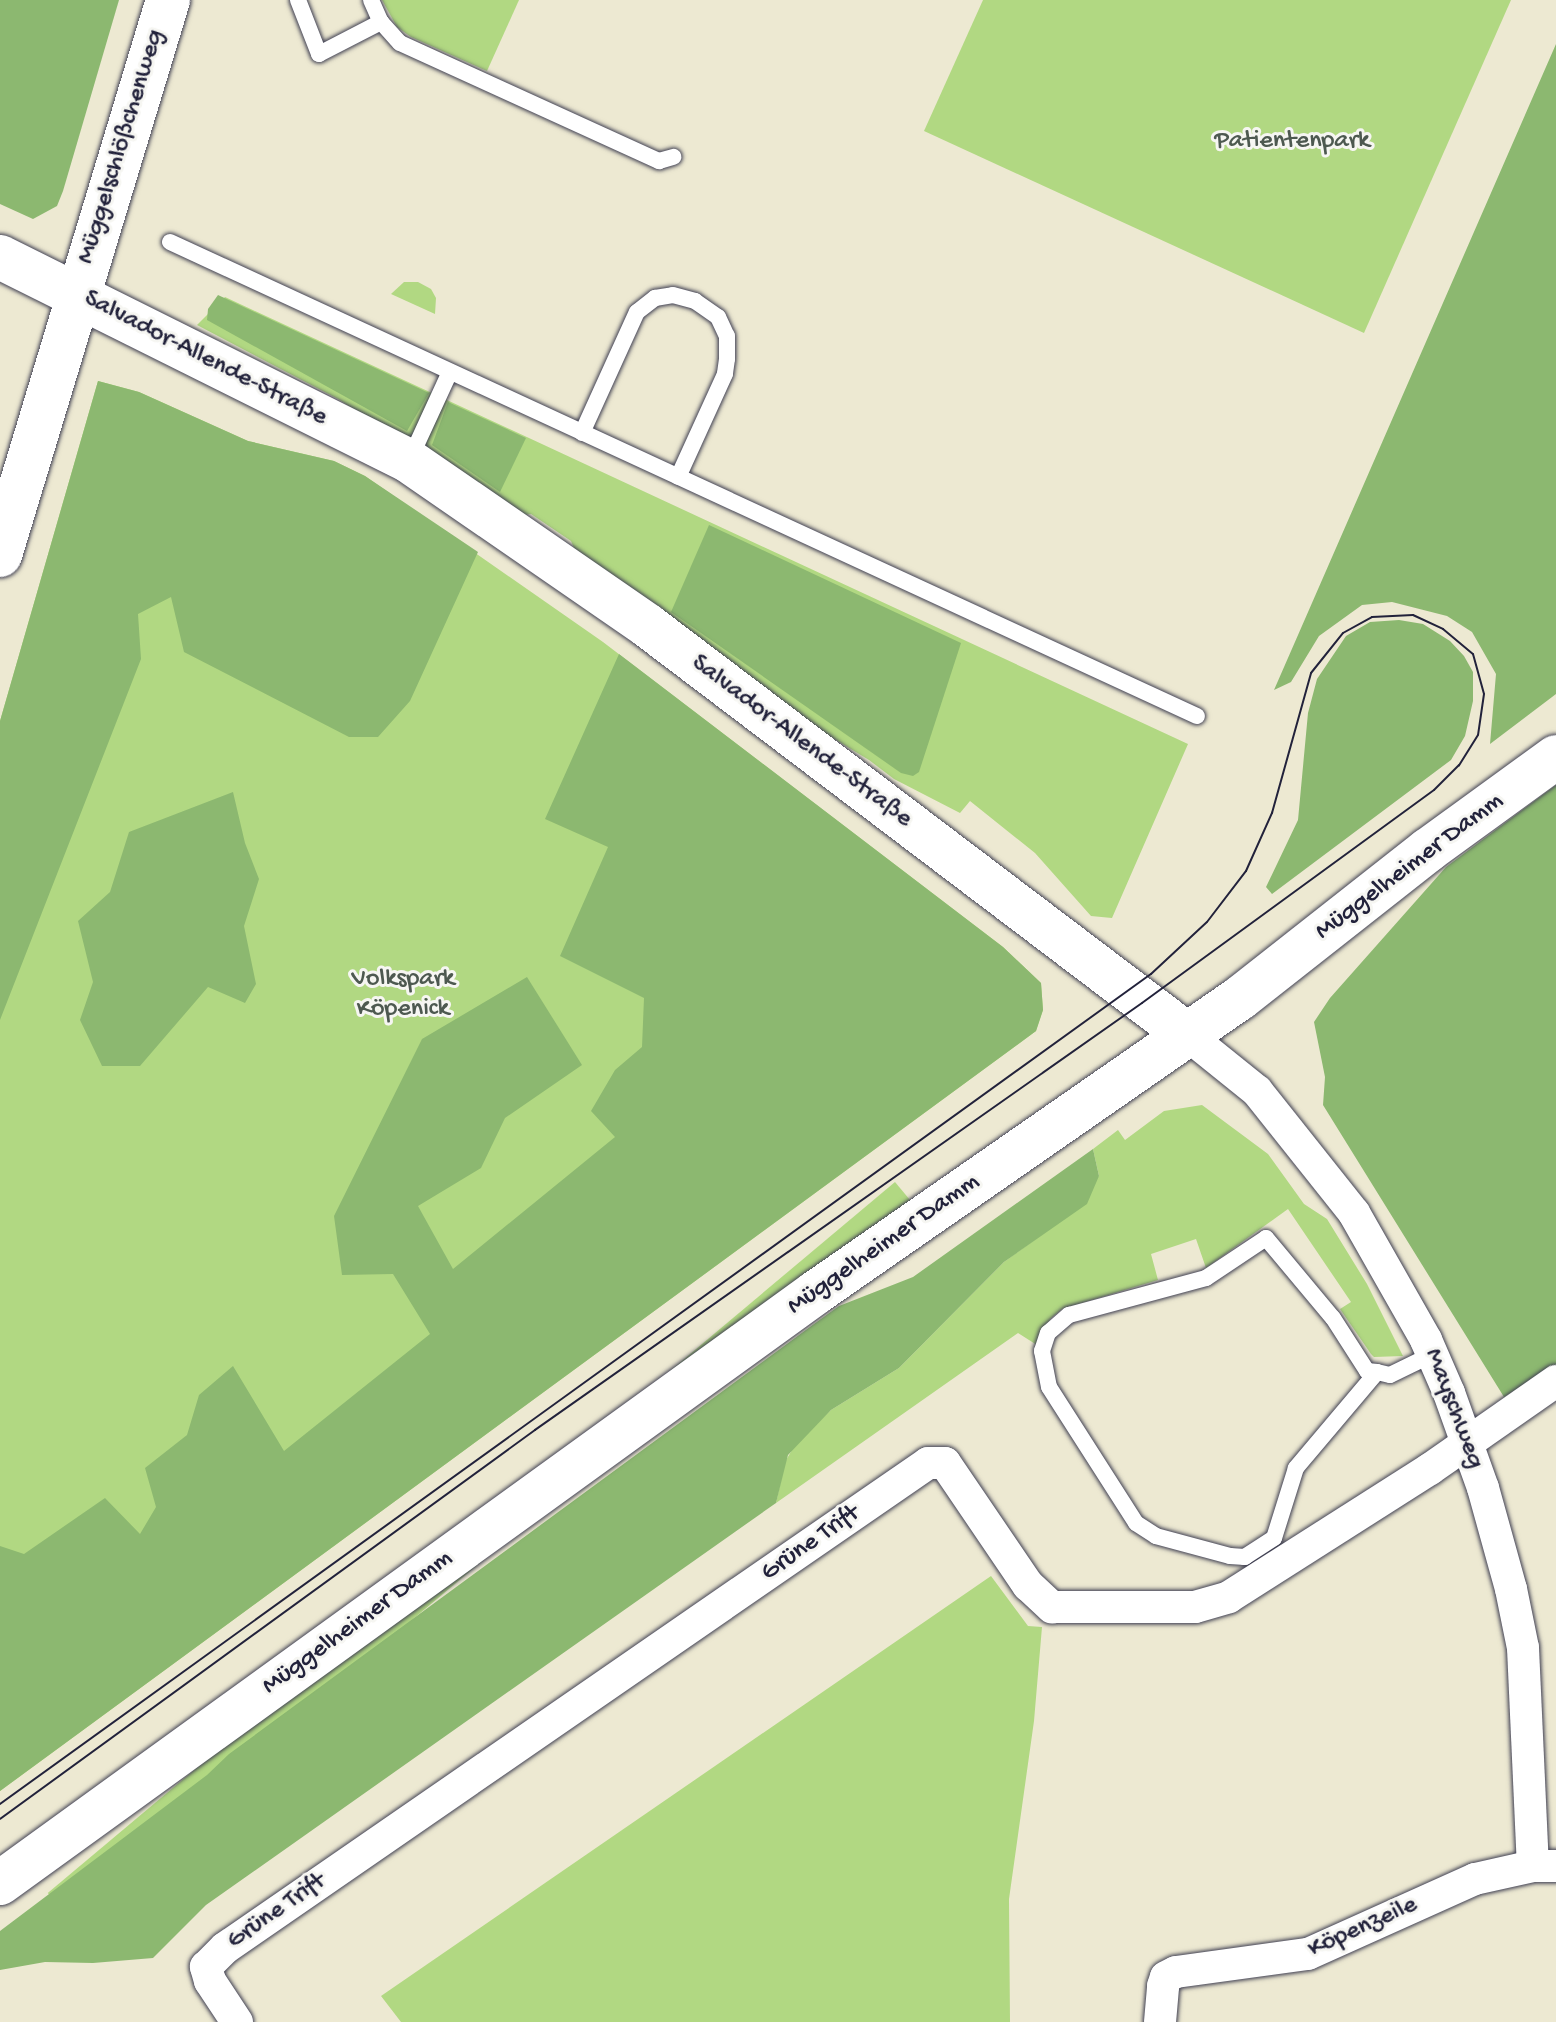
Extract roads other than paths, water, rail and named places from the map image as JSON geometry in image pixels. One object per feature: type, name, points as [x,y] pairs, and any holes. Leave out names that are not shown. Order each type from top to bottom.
[{"type":"main road","name":"Müggelschlößchenweg","points":[[0,555],[168,0]]},
{"type":"main road","name":"Salvador-Allende-Straße","points":[[0,257],[409,461],[648,626],[1185,1033]]},
{"type":"main road","name":"Müggelheimer Damm","points":[[0,1883],[815,1293],[1185,1033],[1240,998],[1428,850],[1556,757]]},
{"type":"main road","name":"Müggelheimer Damm","points":[[0,1908],[170,1785],[209,1730]]},
{"type":"street","name":"Mayschweg","points":[[1185,1033],[1257,1091],[1331,1182],[1392,1276],[1433,1354],[1468,1443],[1511,1589],[1523,1648],[1545,1866]]},
{"type":"street","points":[[1468,1443],[1556,1381]]},
{"type":"street","name":"Grüne Trift","points":[[237,2022],[210,1981],[206,1967],[225,1948],[928,1463],[945,1463],[1028,1585],[1052,1607],[1182,1608],[1229,1597],[1468,1443]]},
{"type":"street","name":"Köpenzeile","points":[[1160,2022],[1160,2002],[1166,1977],[1176,1972],[1308,1954],[1475,1879],[1545,1866]]},
{"type":"lane","points":[[298,0],[319,54],[381,22]]},
{"type":"lane","points":[[371,0],[381,22],[400,43],[659,161],[673,157]]},
{"type":"lane","points":[[170,242],[1197,716]]},
{"type":"lane","points":[[582,433],[637,312],[655,298],[673,295],[695,301],[718,317],[727,336],[727,359],[725,374],[678,477]]},
{"type":"lane","points":[[409,461],[450,372]]},
{"type":"lane","points":[[1377,1372],[1296,1468],[1274,1538],[1245,1557],[1230,1556],[1156,1536],[1136,1523],[1049,1387],[1042,1351],[1048,1333],[1069,1315],[1206,1278],[1266,1238],[1333,1318],[1367,1371],[1377,1372],[1390,1375],[1433,1354]]},
{"type":"tram line","points":[[0,1804],[1151,974],[1207,922],[1246,871],[1272,813],[1311,673],[1343,633],[1372,617],[1413,615],[1443,629],[1473,654],[1484,694],[1478,735],[1459,765],[1434,790],[1142,1003],[535,1430],[0,1819]]},
{"type":"park label","name":"Patientenpark","points":[[1292,142]]},
{"type":"park label","name":"Volkspark Köpenick","points":[[403,995]]}]
